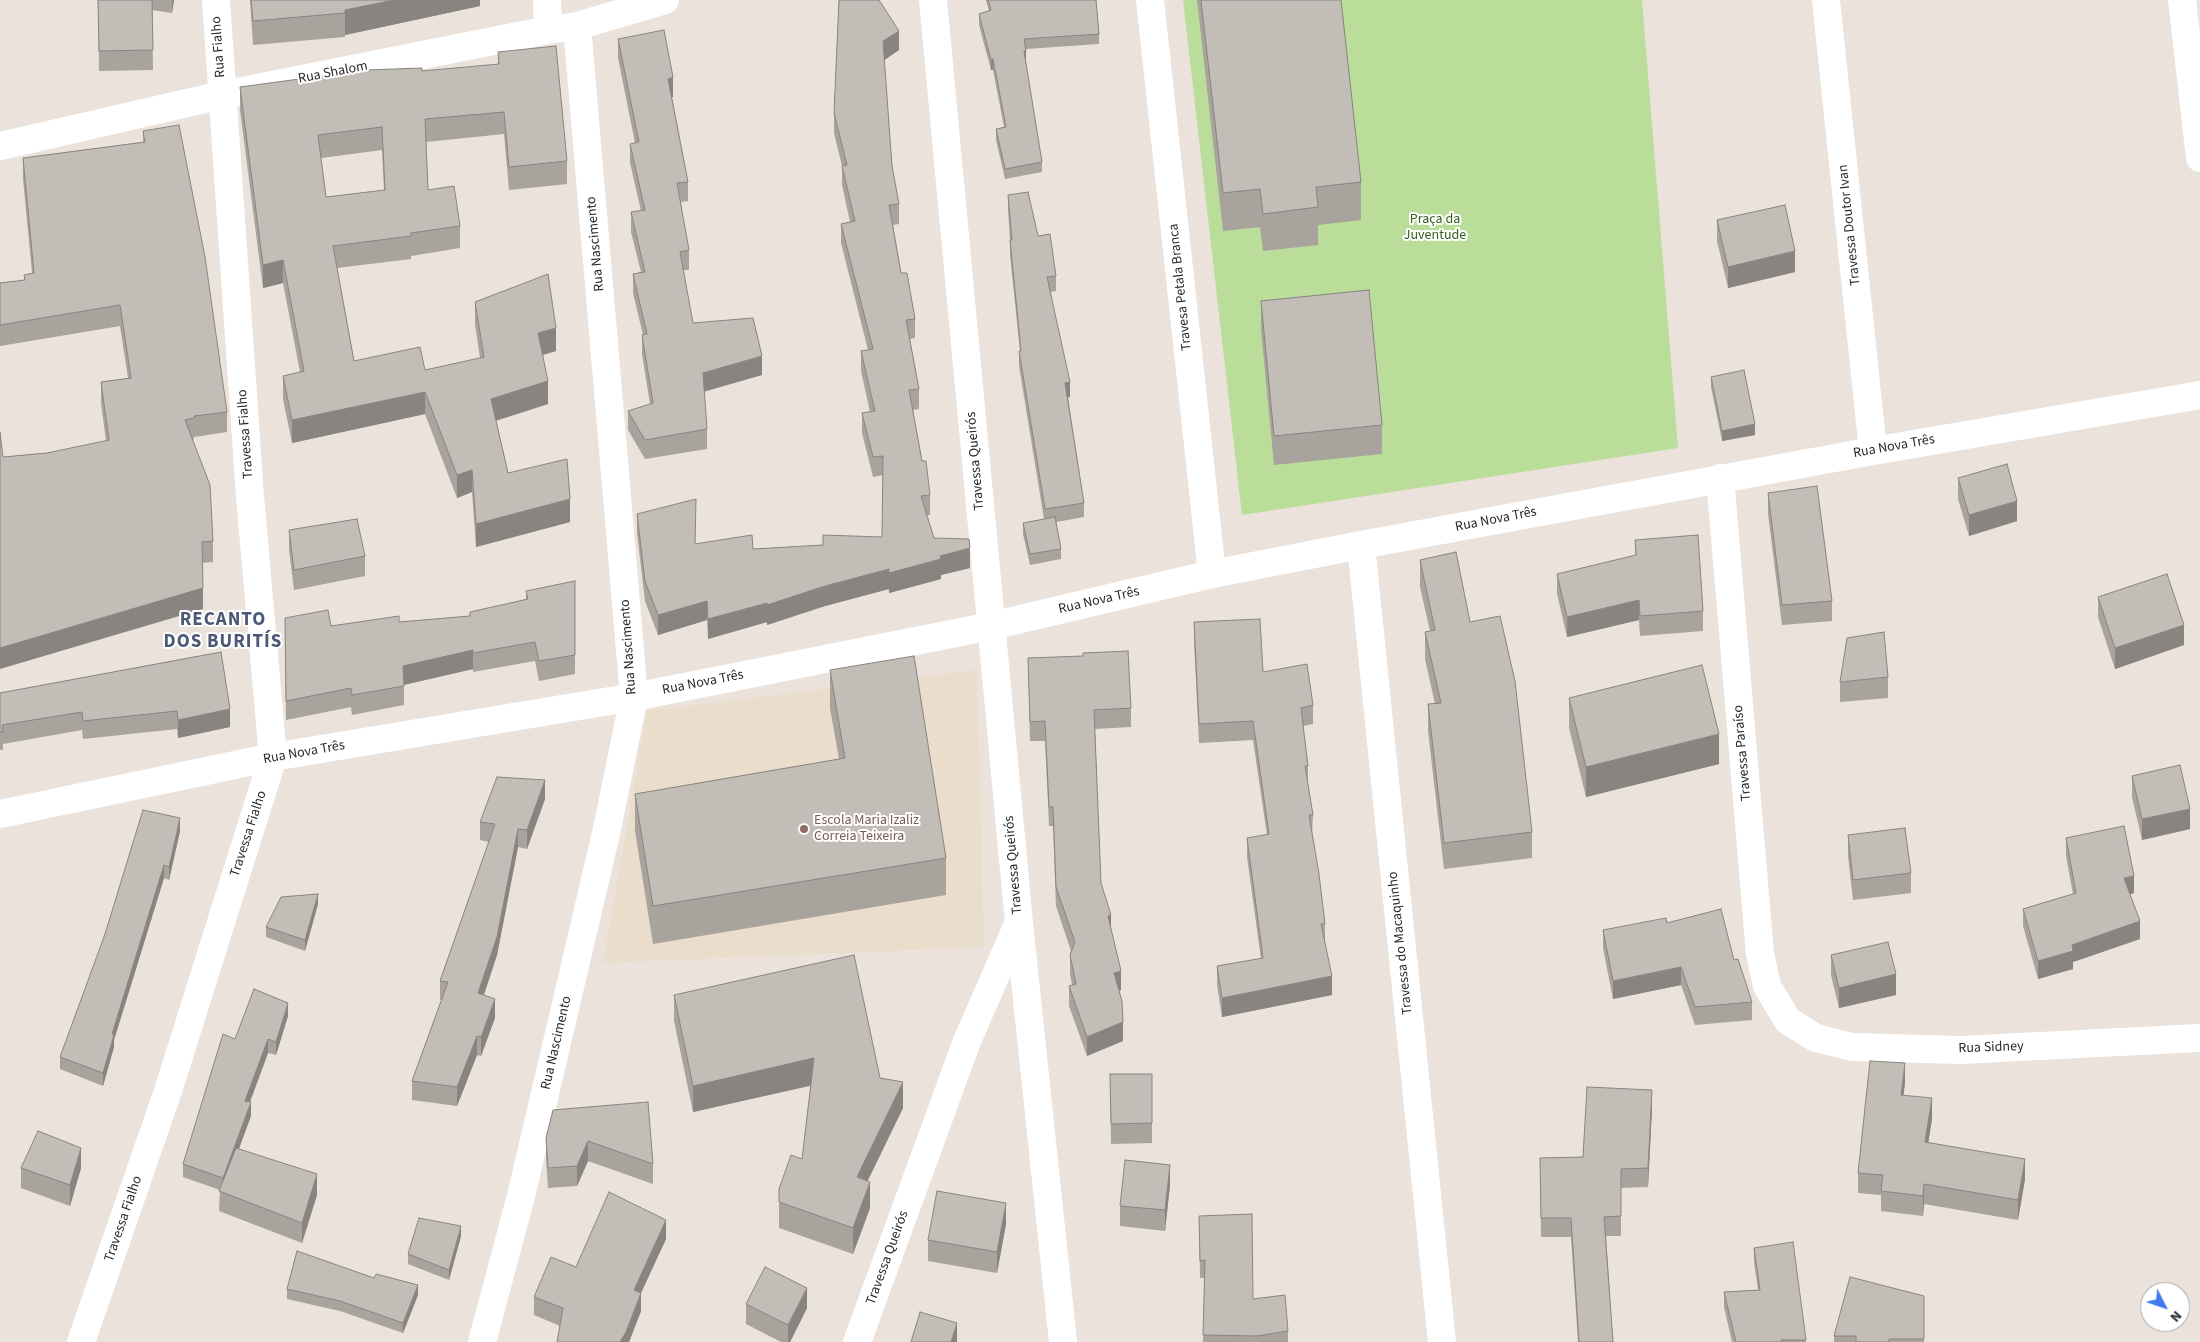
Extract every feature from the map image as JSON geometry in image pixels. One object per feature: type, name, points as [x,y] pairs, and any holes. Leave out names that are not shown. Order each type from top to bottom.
[{"type":"street","name":"Rua Fialho","points":[[216,0],[222,95]]},
{"type":"street","points":[[547,0],[548,30]]},
{"type":"street","name":"Rua Shalom","points":[[0,146],[222,95],[548,30],[577,26],[665,0]]},
{"type":"street","name":"Travessa Queirós","points":[[933,0],[1019,923],[1063,1342]]},
{"type":"street","name":"Travesa Petala Branca","points":[[1150,0],[1212,574]]},
{"type":"street","name":"Travessa Doutor Ivan","points":[[1826,0],[1873,450]]},
{"type":"street","points":[[2182,0],[2200,158]]},
{"type":"street","name":"Rua Nascimento","points":[[482,1342],[521,1196],[607,829],[634,697],[577,26]]},
{"type":"street","name":"Travessa Fialho","points":[[81,1342],[168,1091],[273,757],[250,498],[222,95]]},
{"type":"street","name":"Rua Nova Três","points":[[0,814],[273,757],[634,697],[991,626],[1212,574],[1361,545],[1873,450],[2200,395]]},
{"type":"street","name":"Travessa Paraíso","points":[[1720,478],[1760,954],[1767,986],[1788,1021]]},
{"type":"street","name":"Travessa do Macaquinho","points":[[1361,545],[1442,1342]]},
{"type":"street","name":"Travessa Queirós","points":[[857,1342],[968,1041],[1019,923]]},
{"type":"street","name":"Rua Sidney","points":[[1788,1021],[1816,1038],[1852,1047],[1960,1050],[2200,1038]]},
{"type":"shaded area","name":"Escola Maria Izaliz Correia Teixeira","points":[[977,670],[984,947],[603,963],[647,711]]},
{"type":"green space","name":"Praça da Juventude","points":[[1183,0],[1642,0],[1678,448],[1242,515]]},
{"type":"building","points":[[98,0],[152,0],[153,50],[99,51]]},
{"type":"building","points":[[251,0],[394,0],[345,10],[345,13],[253,21]]},
{"type":"building","points":[[839,0],[879,0],[899,31],[883,41],[892,166],[899,204],[889,205],[901,273],[907,273],[915,319],[906,320],[919,389],[909,390],[922,461],[926,461],[930,495],[921,496],[934,538],[969,539],[970,548],[940,556],[941,559],[889,573],[889,569],[825,586],[767,605],[767,603],[708,619],[707,601],[658,615],[645,581],[637,514],[696,499],[695,544],[752,535],[753,549],[823,545],[823,535],[882,537],[883,456],[873,457],[862,413],[875,411],[861,351],[873,349],[841,224],[855,221],[842,166],[847,165],[834,113]]},
{"type":"building","points":[[988,0],[1096,0],[1099,34],[1024,39],[1026,51],[1024,51],[1042,162],[1005,169],[996,129],[1006,127],[993,59],[991,60],[979,14],[991,10]]},
{"type":"building","points":[[1201,0],[1341,0],[1361,182],[1316,187],[1318,207],[1263,214],[1260,189],[1223,193]]},
{"type":"building","points":[[664,30],[673,77],[668,79],[688,182],[677,183],[689,250],[680,252],[693,323],[753,318],[762,356],[703,373],[707,429],[645,440],[628,411],[653,403],[642,335],[647,334],[633,274],[645,272],[631,212],[645,210],[630,144],[639,142],[618,39]]},
{"type":"building","points":[[556,46],[567,161],[509,167],[504,112],[425,119],[428,190],[454,186],[460,226],[411,233],[411,236],[333,246],[354,361],[420,347],[425,370],[484,357],[475,302],[548,274],[556,328],[538,333],[548,381],[491,399],[508,473],[567,459],[570,499],[476,524],[472,470],[457,475],[425,392],[292,420],[283,376],[304,371],[283,260],[263,265],[240,87],[366,70],[422,68],[422,71],[499,64],[498,52]],"holes":[[[382,127],[385,190],[326,197],[318,135]]]},
{"type":"building","points":[[179,125],[205,257],[227,412],[194,416],[194,418],[185,420],[210,485],[213,541],[202,542],[203,588],[0,648],[0,432],[3,457],[47,453],[109,440],[101,382],[131,378],[120,305],[0,325],[0,283],[25,280],[24,275],[34,273],[23,158],[145,142],[143,131]]},
{"type":"building","points":[[1028,192],[1038,236],[1050,234],[1056,276],[1047,277],[1070,382],[1065,383],[1084,503],[1045,509],[1019,351],[1021,351],[1010,240],[1012,240],[1008,195]]},
{"type":"building","points":[[1785,205],[1795,251],[1728,267],[1717,220]]},
{"type":"building","points":[[1369,290],[1382,425],[1274,436],[1261,301]]},
{"type":"building","points":[[1744,370],[1755,424],[1722,431],[1711,377]]},
{"type":"building","points":[[2007,464],[2017,501],[1969,515],[1958,478]]},
{"type":"building","points":[[1817,486],[1832,601],[1782,605],[1768,493]]},
{"type":"building","points":[[1055,517],[1061,549],[1030,554],[1023,523]]},
{"type":"building","points":[[357,519],[365,556],[294,570],[289,530]]},
{"type":"building","points":[[1698,535],[1703,611],[1640,616],[1639,600],[1567,617],[1557,574],[1636,555],[1635,540]]},
{"type":"building","points":[[1456,552],[1470,622],[1500,616],[1515,681],[1532,832],[1444,843],[1428,704],[1441,703],[1425,632],[1435,630],[1420,560]]},
{"type":"building","points":[[2167,574],[2184,625],[2115,648],[2098,597]]},
{"type":"building","points":[[575,581],[575,655],[539,661],[535,642],[473,653],[473,650],[403,666],[404,686],[352,695],[351,688],[286,701],[285,618],[328,610],[331,626],[399,616],[399,622],[470,616],[470,612],[528,599],[526,591]]},
{"type":"building","points":[[1260,619],[1263,672],[1307,664],[1313,705],[1301,708],[1308,766],[1305,766],[1313,815],[1309,815],[1325,924],[1321,924],[1332,976],[1222,998],[1217,966],[1263,958],[1247,838],[1269,834],[1253,721],[1199,724],[1194,622]]},
{"type":"building","points":[[1884,632],[1888,677],[1840,682],[1847,638]]},
{"type":"building","points":[[1128,651],[1131,708],[1094,710],[1101,883],[1111,915],[1108,916],[1121,971],[1114,973],[1122,1001],[1123,1022],[1087,1037],[1069,986],[1076,984],[1070,955],[1075,942],[1056,887],[1053,807],[1049,807],[1045,721],[1030,722],[1028,658],[1083,656],[1083,653]]},
{"type":"building","points":[[221,652],[230,709],[178,720],[177,711],[83,721],[82,712],[2,725],[3,732],[0,732],[0,693]]},
{"type":"building","points":[[914,656],[946,858],[653,906],[635,794],[845,758],[830,670]]},
{"type":"building","points":[[1702,665],[1719,734],[1586,767],[1569,698]]},
{"type":"building","points":[[2180,765],[2190,809],[2142,819],[2132,776]]},
{"type":"building","points":[[497,777],[545,780],[527,830],[518,829],[497,937],[478,993],[495,999],[481,1037],[477,1036],[457,1087],[412,1081],[448,982],[440,981],[495,824],[480,822]]},
{"type":"building","points":[[143,810],[180,818],[169,867],[164,865],[112,1034],[114,1035],[103,1073],[60,1057],[105,934]]},
{"type":"building","points":[[2124,826],[2134,876],[2124,878],[2140,921],[2072,945],[2073,951],[2038,961],[2023,909],[2076,893],[2066,838]]},
{"type":"building","points":[[1905,828],[1911,873],[1853,880],[1848,835]]},
{"type":"building","points":[[318,894],[305,940],[266,927],[281,897]]},
{"type":"building","points":[[1721,909],[1734,960],[1738,959],[1752,1002],[1695,1007],[1681,967],[1613,981],[1603,930],[1666,918],[1667,923]]},
{"type":"building","points":[[1888,942],[1896,974],[1839,988],[1831,955]]},
{"type":"building","points":[[854,955],[880,1078],[903,1082],[857,1177],[870,1182],[853,1228],[779,1202],[779,1189],[791,1155],[802,1159],[814,1058],[693,1086],[674,995]]},
{"type":"building","points":[[254,989],[288,1003],[276,1042],[268,1039],[245,1101],[251,1102],[223,1178],[183,1164],[223,1034],[235,1039]]},
{"type":"building","points":[[1870,1061],[1905,1063],[1901,1095],[1932,1098],[1925,1142],[2025,1159],[2018,1200],[1924,1184],[1923,1196],[1881,1191],[1883,1175],[1858,1173]]},
{"type":"building","points":[[1110,1074],[1152,1074],[1152,1123],[1111,1124]]},
{"type":"building","points":[[1587,1087],[1652,1090],[1648,1168],[1621,1169],[1621,1216],[1604,1217],[1613,1342],[1579,1342],[1571,1218],[1541,1218],[1540,1158],[1583,1157]]},
{"type":"building","points":[[648,1102],[653,1164],[588,1141],[577,1166],[548,1168],[546,1138],[553,1110]]},
{"type":"building","points":[[38,1131],[81,1148],[70,1185],[21,1168]]},
{"type":"building","points":[[236,1148],[317,1174],[302,1223],[219,1191]]},
{"type":"building","points":[[1125,1160],[1170,1165],[1165,1210],[1120,1206]]},
{"type":"building","points":[[937,1191],[1006,1203],[997,1252],[928,1240]]},
{"type":"building","points":[[609,1192],[666,1220],[634,1290],[641,1293],[626,1332],[620,1342],[557,1342],[563,1308],[534,1297],[551,1257],[576,1267]]},
{"type":"building","points":[[1252,1214],[1253,1299],[1285,1295],[1288,1331],[1257,1336],[1203,1335],[1205,1260],[1200,1261],[1199,1216]]},
{"type":"building","points":[[419,1218],[461,1226],[449,1270],[408,1254]]},
{"type":"building","points":[[1793,1242],[1806,1340],[1736,1342],[1724,1292],[1760,1290],[1754,1248]]},
{"type":"building","points":[[297,1251],[374,1278],[376,1274],[418,1285],[403,1323],[340,1301],[287,1289]]},
{"type":"building","points":[[765,1267],[807,1288],[788,1325],[746,1304]]},
{"type":"building","points":[[1850,1277],[1924,1296],[1924,1339],[1889,1339],[1889,1342],[1856,1342],[1856,1336],[1834,1336]]},
{"type":"building","points":[[920,1312],[957,1323],[951,1342],[911,1342]]},
{"type":"place","name":"Escola Maria Izaliz Correia Teixeira","points":[[804,829]]},
{"type":"district","name":"RECANTO DOS BURITÍS","points":[[223,632]]}]
